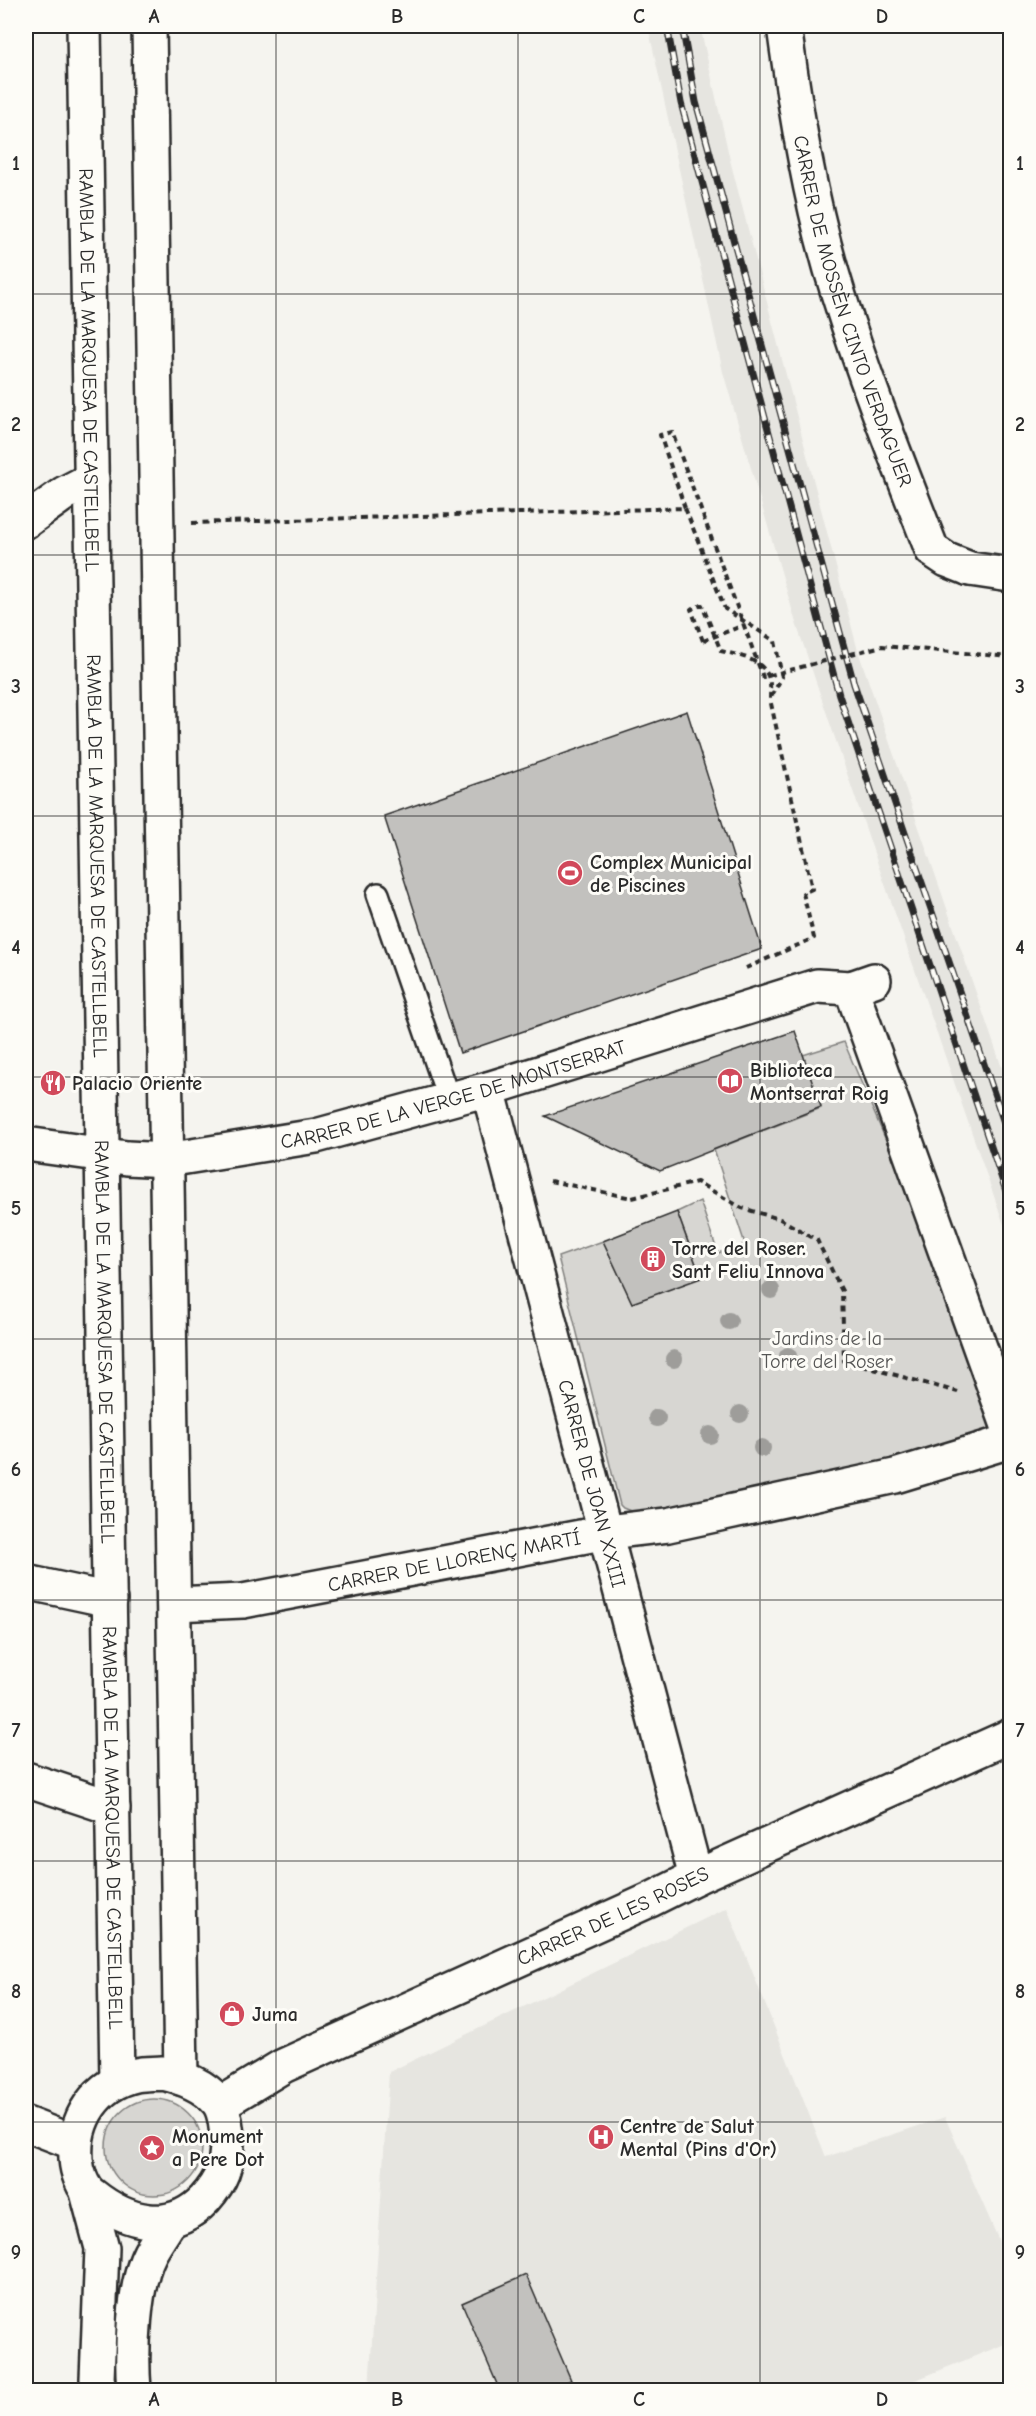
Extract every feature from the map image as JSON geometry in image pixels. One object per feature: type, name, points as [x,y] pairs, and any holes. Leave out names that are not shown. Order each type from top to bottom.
[{"type":"street","name":"RAMBLA DE LA MARQUESA DE CASTELLBELL","points":[[84,26],[117,2081]]},
{"type":"street","points":[[149,26],[181,2078]]},
{"type":"street","name":"CARRER DE MOSSÈN CINTO VERDAGUER","points":[[784,26],[813,197],[837,291],[866,380],[932,550],[946,560],[969,569],[1011,575]]},
{"type":"street","points":[[26,521],[66,493],[92,479]]},
{"type":"street","name":"CARRER DE LA VERGE DE MONTSERRAT","points":[[26,1144],[167,1161],[316,1136],[488,1089],[817,986],[862,984],[1011,1431]]},
{"type":"street","name":"CARRER DE JOAN XXIII","points":[[488,1089],[607,1532],[696,1877]]},
{"type":"street","name":"CARRER DE LLORENÇ MARTÍ","points":[[174,1604],[243,1601],[607,1532],[668,1525],[895,1476],[1011,1441]]},
{"type":"street","points":[[26,1582],[110,1600]]},
{"type":"street","name":"CARRER DE LES ROSES","points":[[220,2104],[283,2066],[1011,1736]]},
{"type":"street","points":[[26,1779],[113,1808]]},
{"type":"street","points":[[87,2192],[110,2209],[144,2221],[170,2221],[195,2210],[218,2185],[227,2160],[227,2133],[220,2104],[201,2086],[181,2078],[163,2073],[137,2075],[117,2081],[94,2097],[82,2118],[75,2143],[77,2170],[87,2192],[102,2248],[97,2379],[100,2391]]},
{"type":"street","points":[[26,2124],[75,2143]]},
{"type":"street","points":[[134,2391],[134,2338],[142,2275],[149,2254],[170,2221]]},
{"type":"lane","points":[[378,894],[449,1100]]},
{"type":"path","points":[[770,699],[782,676],[775,641],[725,609],[685,508],[660,435],[672,432],[744,625],[763,677],[882,646],[1011,657]]},
{"type":"path","points":[[188,523],[685,508]]},
{"type":"path","points":[[738,971],[814,938],[803,893],[812,889],[770,699],[770,679],[763,668],[750,659],[721,651],[702,605],[691,609],[703,641],[744,625]]},
{"type":"path","points":[[540,1179],[632,1198],[697,1182],[742,1208],[780,1219],[817,1240],[842,1291],[844,1361],[965,1394]]},
{"type":"shaded area","points":[[648,26],[700,26],[730,160],[858,651],[1010,1091],[1010,1242],[796,623],[723,372]]},
{"type":"shaded area","name":"Centre de Salut Mental (Pins d'Or)","points":[[727,1908],[826,2157],[945,2117],[1010,2266],[1010,2342],[891,2390],[369,2389],[389,2072]]},
{"type":"green space","name":"Jardins de la Torre del Roser","points":[[844,1042],[940,1267],[998,1439],[646,1517],[623,1508],[620,1505],[558,1257],[603,1241],[632,1302],[701,1277],[677,1212],[700,1201],[718,1253],[745,1244],[714,1150],[821,1108],[803,1055]]},
{"type":"green space","points":[[154,2099],[172,2103],[188,2113],[198,2129],[202,2147],[198,2165],[188,2181],[172,2191],[154,2195],[136,2191],[120,2181],[110,2165],[106,2147],[110,2129],[120,2113],[136,2103]]},
{"type":"building","name":"Complex Municipal de Piscines","points":[[687,711],[762,949],[460,1053],[384,816]]},
{"type":"building","name":"Biblioteca Montserrat Roig","points":[[795,1031],[821,1107],[660,1171],[545,1116]]},
{"type":"building","name":"Torre del Roser. Sant Feliu Innova","points":[[677,1212],[701,1278],[632,1303],[603,1241]]},
{"type":"building","points":[[526,2275],[571,2380],[546,2391],[500,2391],[462,2303]]},
{"type":"railway","points":[[667,26],[681,103],[839,695],[1010,1203]]},
{"type":"railway","points":[[682,26],[696,102],[854,684],[1010,1140]]},
{"type":"place","name":"Complex Municipal de Piscines","points":[[570,873]]},
{"type":"place","name":"Biblioteca Montserrat Roig","points":[[730,1081]]},
{"type":"place","name":"Palacio Oriente","points":[[53,1083]]},
{"type":"place","name":"Torre del Roser. Sant Feliu Innova","points":[[653,1259]]},
{"type":"place","name":"Juma","points":[[232,2014]]},
{"type":"place","name":"Centre de Salut Mental (Pins d'Or)","points":[[601,2137]]},
{"type":"place","name":"Monument a Pere Dot","points":[[152,2148]]}]
